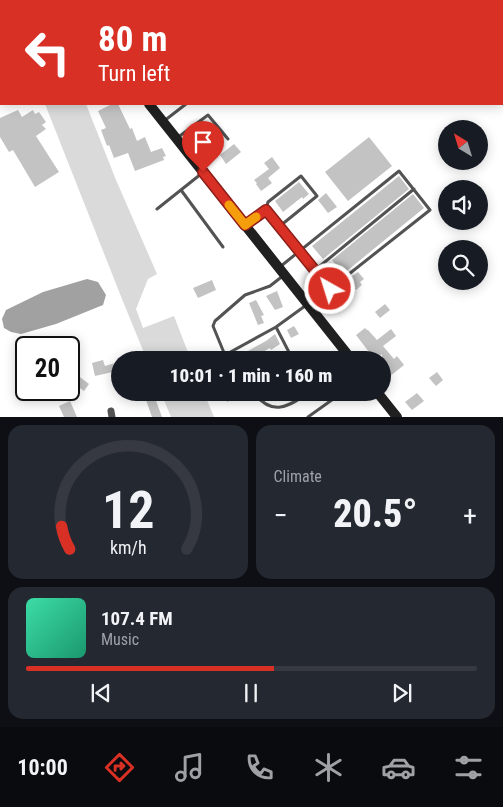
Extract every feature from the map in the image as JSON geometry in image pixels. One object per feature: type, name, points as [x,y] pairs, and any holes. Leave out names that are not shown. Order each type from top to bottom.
[{"type":"street","points":[[150,105],[345,351]]},
{"type":"street","points":[[384,401],[396,417]]},
{"type":"lane","points":[[163,122],[185,105]]},
{"type":"lane","points":[[177,139],[208,115],[228,139]]},
{"type":"lane","points":[[223,351],[213,326],[215,321],[245,296],[270,286],[300,251],[399,171],[430,210],[330,289],[300,251],[280,226],[266,210]]},
{"type":"lane","points":[[157,209],[203,172]]},
{"type":"lane","points":[[245,225],[266,210],[268,202],[300,176],[317,196],[280,226]]},
{"type":"lane","points":[[180,190],[223,247]]},
{"type":"lane","points":[[315,270],[414,190]]},
{"type":"lane","points":[[232,351],[276,326],[307,304]]},
{"type":"lane","points":[[276,326],[288,351]]},
{"type":"lane","points":[[261,401],[276,408],[285,407],[297,401]]},
{"type":"lane","points":[[308,417],[330,401]]},
{"type":"shaded area","points":[[45,105],[86,105],[116,180],[157,274],[148,279],[136,309],[143,328],[174,316],[188,351],[143,351]]},
{"type":"shaded area","points":[[87,279],[98,282],[106,295],[103,305],[56,324],[21,334],[4,328],[2,319],[6,310],[43,292]]},
{"type":"shaded area","points":[[164,401],[207,401],[214,417],[171,417]]},
{"type":"building","points":[[110,105],[118,105],[130,129],[132,128],[137,141],[145,137],[151,152],[162,148],[166,156],[163,157],[164,160],[135,171],[128,153],[114,158],[101,130],[106,128],[98,111]]},
{"type":"building","points":[[18,110],[22,117],[33,110],[35,114],[39,112],[46,122],[42,125],[46,129],[36,136],[59,172],[35,187],[13,150],[9,152],[0,137],[0,118]]},
{"type":"building","points":[[369,137],[392,166],[348,201],[325,172]]},
{"type":"building","points":[[234,144],[241,152],[226,164],[220,155]]},
{"type":"building","points":[[272,157],[280,168],[268,178],[272,183],[261,191],[254,180],[269,169],[264,163]]},
{"type":"building","points":[[399,176],[409,189],[323,259],[312,246]]},
{"type":"building","points":[[299,182],[309,194],[303,199],[302,197],[283,212],[275,201]]},
{"type":"building","points":[[326,193],[337,207],[328,213],[318,200]]},
{"type":"building","points":[[413,194],[424,208],[343,274],[332,260]]},
{"type":"building","points":[[358,272],[364,279],[360,282],[362,285],[356,290],[348,279]]},
{"type":"building","points":[[212,280],[216,290],[198,298],[193,288]]},
{"type":"building","points":[[277,291],[283,307],[275,310],[266,296]]},
{"type":"building","points":[[343,293],[350,302],[336,310],[331,305],[340,299],[338,297]]},
{"type":"building","points":[[256,300],[264,315],[261,316],[264,323],[258,325],[249,303]]},
{"type":"building","points":[[385,304],[390,310],[380,318],[375,312]]},
{"type":"building","points":[[294,326],[299,334],[291,338],[287,330]]},
{"type":"building","points":[[365,328],[377,340],[391,329],[396,336],[383,346],[387,351],[368,351],[356,335]]},
{"type":"building","points":[[275,334],[280,344],[271,350],[270,348],[265,351],[248,351]]},
{"type":"building","points":[[391,355],[394,359],[397,356],[404,365],[391,375]]},
{"type":"building","points":[[103,360],[105,366],[111,364],[111,372],[95,376],[92,363]]},
{"type":"building","points":[[437,372],[443,380],[436,386],[429,378]]},
{"type":"building","points":[[80,377],[89,384],[84,391],[80,388]]},
{"type":"building","points":[[417,393],[424,401],[412,410],[405,402]]},
{"type":"building","points":[[70,401],[77,417],[64,417],[59,406]]},
{"type":"building","points":[[146,401],[156,401],[162,417],[152,417]]},
{"type":"slow traffic","points":[[229,205],[245,225],[256,217]]},
{"type":"route","points":[[203,172],[245,225],[266,210],[330,289]]}]
